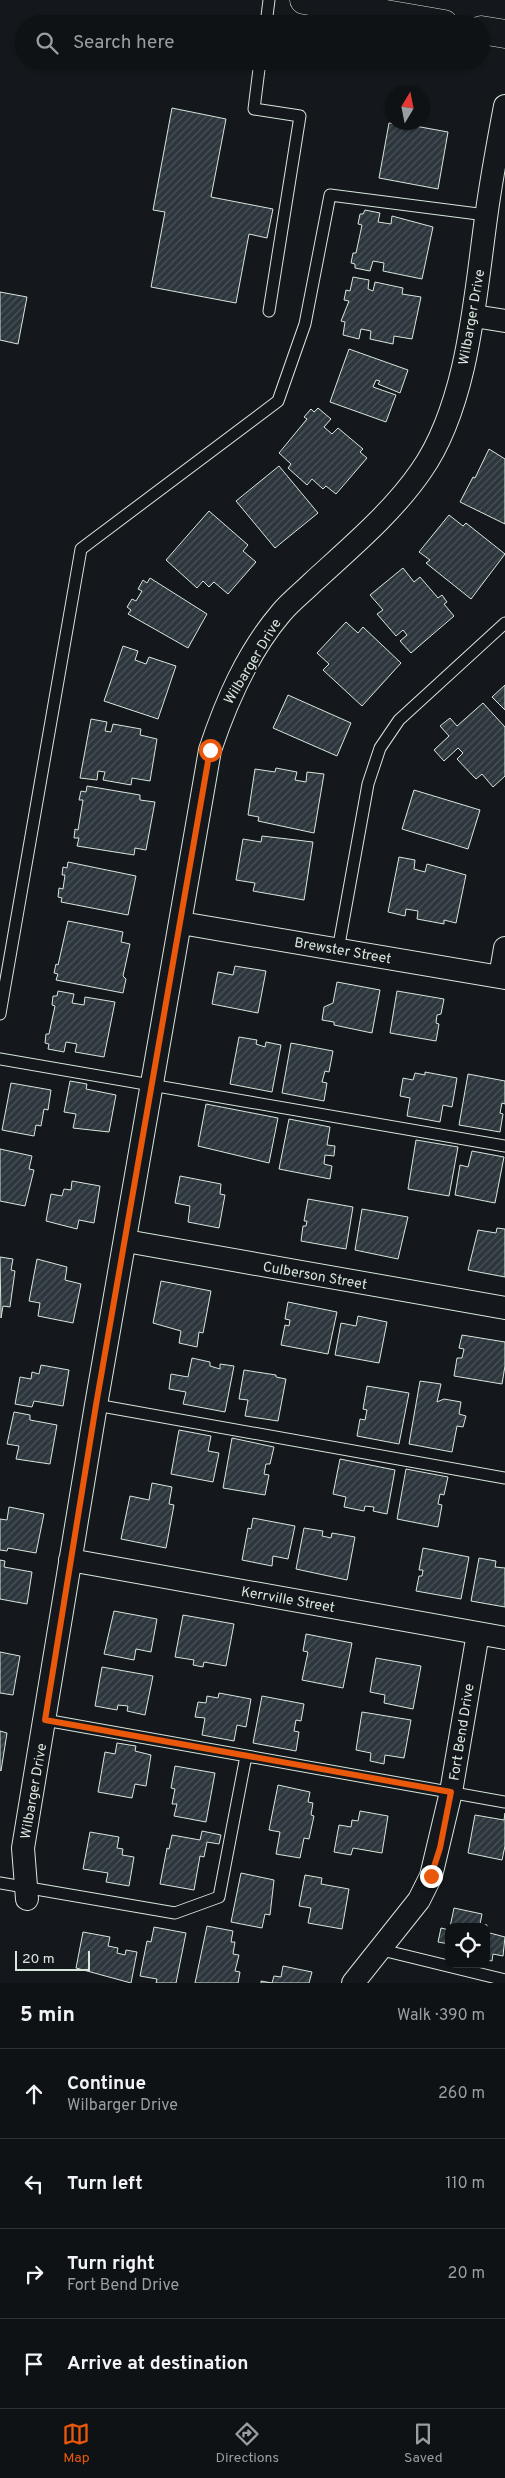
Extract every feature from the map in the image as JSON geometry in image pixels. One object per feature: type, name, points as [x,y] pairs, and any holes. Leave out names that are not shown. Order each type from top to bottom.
[{"type":"main road","points":[[304,0],[392,15]]},
{"type":"main road","points":[[490,32],[505,34]]},
{"type":"street","name":"Wilbarger Drive","points":[[27,1893],[22,1848],[45,1720],[96,1405],[182,923],[210,750],[224,706],[250,660],[281,613],[364,534],[421,471],[442,436],[456,390],[474,316],[486,215],[505,106]]},
{"type":"street","points":[[474,316],[505,321]]},
{"type":"street","name":"Brewster Street","points":[[182,923],[502,977]]},
{"type":"street","points":[[502,977],[505,948]]},
{"type":"street","name":"Culberson Street","points":[[126,1241],[505,1308]]},
{"type":"street","name":"Kerrville Street","points":[[70,1560],[505,1638]]},
{"type":"street","name":"Fort Bend Drive","points":[[353,1983],[378,1949],[419,1900],[431,1876],[440,1848],[451,1792],[478,1633]]},
{"type":"lane","points":[[267,15],[269,0]]},
{"type":"lane","points":[[259,70],[254,109],[300,116],[269,311]]},
{"type":"lane","points":[[0,1014],[81,549],[278,401],[305,324],[330,196],[486,215]]},
{"type":"lane","points":[[338,950],[368,784],[380,748],[399,720],[505,623]]},
{"type":"lane","points":[[0,1059],[505,1146]]},
{"type":"lane","points":[[96,1405],[505,1478]]},
{"type":"lane","points":[[45,1720],[505,1802]]},
{"type":"lane","points":[[0,1883],[27,1893],[175,1913],[219,1897],[246,1756]]},
{"type":"lane","points":[[378,1949],[505,1980]]},
{"type":"building","points":[[172,108],[226,119],[211,197],[273,209],[267,238],[249,234],[236,303],[151,287],[165,212],[153,210]]},
{"type":"building","points":[[430,129],[448,132],[438,189],[379,178],[388,130]]},
{"type":"building","points":[[365,210],[380,213],[378,222],[391,224],[392,216],[433,227],[422,279],[383,271],[384,263],[373,261],[370,271],[355,268],[355,264],[351,263],[353,253],[356,253],[362,225],[358,224],[360,214],[363,214]]},
{"type":"building","points":[[353,277],[369,280],[368,289],[373,291],[375,282],[403,288],[402,294],[421,297],[412,339],[394,336],[393,344],[370,339],[371,331],[361,329],[359,339],[343,335],[345,322],[341,321],[349,301],[344,300],[346,290],[350,291]]},
{"type":"building","points":[[0,292],[27,297],[18,344],[0,340]]},
{"type":"building","points":[[349,349],[408,370],[400,393],[378,384],[380,381],[376,380],[373,387],[396,395],[386,422],[330,402]]},
{"type":"building","points":[[318,408],[331,419],[324,427],[332,434],[338,428],[363,449],[360,452],[367,458],[336,494],[326,486],[323,489],[312,479],[307,485],[288,468],[291,464],[279,453],[307,419],[304,417],[311,409],[314,412]]},
{"type":"building","points":[[489,449],[505,459],[505,524],[460,502],[473,477],[475,478]]},
{"type":"building","points":[[279,466],[318,513],[275,548],[236,501]]},
{"type":"building","points":[[209,511],[248,545],[243,551],[256,562],[228,594],[214,582],[209,587],[203,581],[197,588],[166,560]]},
{"type":"building","points":[[449,515],[463,526],[466,523],[505,554],[471,599],[426,563],[430,560],[419,552]]},
{"type":"building","points":[[403,568],[414,582],[420,577],[438,598],[442,595],[447,602],[444,604],[454,616],[411,653],[400,641],[407,635],[403,630],[396,636],[377,614],[383,610],[370,595]]},
{"type":"building","points":[[150,578],[207,614],[188,648],[128,614],[131,610],[127,607],[132,599],[136,601],[142,591],[138,589],[143,580],[147,583]]},
{"type":"building","points":[[346,622],[358,633],[363,627],[401,663],[362,706],[323,670],[329,664],[317,653]]},
{"type":"building","points":[[123,646],[138,651],[135,660],[146,664],[149,657],[176,666],[158,719],[104,701]]},
{"type":"building","points":[[505,685],[505,710],[492,697]]},
{"type":"building","points":[[288,695],[351,723],[337,756],[273,728]]},
{"type":"building","points":[[483,703],[505,727],[505,776],[493,787],[482,774],[476,779],[457,759],[463,753],[458,748],[444,761],[434,750],[449,736],[440,726],[450,718],[457,726]]},
{"type":"building","points":[[91,719],[107,722],[105,731],[111,732],[113,724],[141,729],[140,735],[157,739],[150,781],[132,778],[131,785],[103,780],[105,772],[98,771],[97,780],[80,778]]},
{"type":"building","points":[[276,768],[297,772],[295,780],[306,782],[307,772],[324,774],[314,833],[258,821],[259,817],[248,815],[255,769],[275,772]]},
{"type":"building","points":[[87,786],[140,795],[140,800],[155,802],[146,850],[135,848],[134,855],[77,846],[79,838],[74,838],[75,829],[78,830],[83,800],[79,800],[81,791],[86,792]]},
{"type":"building","points":[[414,790],[480,810],[468,849],[402,829]]},
{"type":"building","points":[[262,836],[313,842],[304,900],[253,891],[255,883],[236,880],[243,839],[261,842]]},
{"type":"building","points":[[399,857],[415,860],[414,869],[425,872],[427,864],[466,875],[456,923],[444,920],[444,924],[417,919],[418,911],[406,909],[405,916],[388,912]]},
{"type":"building","points":[[68,862],[136,876],[128,915],[61,902],[62,898],[58,897],[59,888],[63,889],[65,875],[62,875],[63,867],[67,868]]},
{"type":"building","points":[[68,921],[123,932],[121,942],[130,944],[123,976],[126,979],[123,993],[56,980],[58,974],[54,973],[56,964],[58,965]]},
{"type":"building","points":[[235,966],[266,971],[258,1013],[212,1004],[218,972],[233,975]]},
{"type":"building","points":[[337,982],[380,990],[372,1033],[334,1025],[334,1022],[322,1020],[324,1007],[333,1003]]},
{"type":"building","points":[[58,991],[74,994],[72,1003],[84,1005],[85,997],[115,1002],[104,1057],[75,1052],[77,1044],[66,1042],[64,1052],[48,1049],[49,1044],[45,1043],[46,1034],[49,1034],[55,1006],[52,1005],[53,996],[57,996]]},
{"type":"building","points":[[397,991],[444,999],[441,1014],[437,1015],[436,1023],[439,1024],[436,1041],[390,1033]]},
{"type":"building","points":[[239,1037],[257,1040],[256,1044],[265,1047],[266,1042],[281,1045],[272,1092],[230,1084]]},
{"type":"building","points":[[291,1043],[333,1051],[329,1072],[325,1071],[322,1082],[327,1083],[324,1101],[282,1093]]},
{"type":"building","points":[[425,1072],[457,1078],[452,1107],[443,1105],[440,1122],[407,1116],[410,1098],[400,1096],[403,1078],[413,1080],[415,1073],[425,1075]]},
{"type":"building","points":[[468,1074],[505,1081],[505,1104],[502,1103],[500,1113],[503,1114],[500,1132],[459,1125]]},
{"type":"building","points":[[70,1081],[87,1084],[86,1089],[116,1095],[109,1132],[73,1128],[76,1114],[64,1112]]},
{"type":"building","points":[[11,1083],[51,1090],[48,1110],[44,1109],[41,1126],[36,1125],[34,1136],[2,1130]]},
{"type":"building","points":[[206,1104],[278,1118],[269,1163],[198,1146]]},
{"type":"building","points":[[289,1119],[330,1127],[327,1145],[335,1146],[334,1156],[325,1155],[324,1164],[332,1166],[330,1179],[279,1169]]},
{"type":"building","points":[[416,1140],[458,1147],[449,1196],[408,1189]]},
{"type":"building","points":[[0,1149],[32,1156],[29,1169],[34,1170],[25,1206],[0,1201]]},
{"type":"building","points":[[472,1151],[504,1157],[495,1203],[455,1195],[460,1165],[468,1167]]},
{"type":"building","points":[[180,1176],[221,1184],[220,1194],[225,1195],[219,1228],[188,1222],[190,1206],[175,1203]]},
{"type":"building","points":[[72,1181],[100,1186],[94,1223],[79,1220],[77,1229],[46,1221],[51,1194],[62,1196],[64,1189],[71,1190]]},
{"type":"building","points":[[308,1199],[353,1207],[346,1249],[301,1241],[303,1226],[306,1226],[307,1221],[304,1221]]},
{"type":"building","points":[[362,1209],[408,1217],[398,1259],[355,1250]]},
{"type":"building","points":[[497,1228],[505,1229],[505,1277],[468,1270],[478,1230],[496,1233]]},
{"type":"building","points":[[0,1257],[13,1259],[11,1270],[15,1271],[10,1307],[3,1306],[1,1318]]},
{"type":"building","points":[[37,1259],[67,1267],[65,1280],[81,1284],[73,1323],[38,1316],[40,1303],[29,1301]]},
{"type":"building","points":[[161,1281],[211,1291],[203,1333],[199,1332],[197,1347],[179,1343],[181,1331],[153,1323]]},
{"type":"building","points":[[288,1302],[337,1312],[328,1354],[281,1345],[285,1325],[289,1326],[290,1320],[285,1319]]},
{"type":"building","points":[[358,1316],[387,1322],[379,1363],[335,1355],[341,1323],[356,1326]]},
{"type":"building","points":[[462,1335],[505,1342],[505,1366],[502,1384],[454,1376],[457,1358],[462,1358],[464,1349],[459,1348]]},
{"type":"building","points":[[192,1358],[210,1362],[210,1366],[220,1369],[220,1364],[234,1366],[225,1412],[183,1404],[186,1392],[169,1389],[171,1374],[188,1377]]},
{"type":"building","points":[[41,1365],[69,1370],[63,1406],[34,1401],[32,1407],[15,1404],[20,1377],[31,1379],[32,1372],[39,1374]]},
{"type":"building","points":[[244,1370],[276,1375],[276,1377],[286,1379],[278,1421],[245,1416],[248,1400],[239,1399]]},
{"type":"building","points":[[420,1381],[441,1384],[437,1402],[444,1399],[461,1402],[459,1414],[466,1416],[463,1427],[457,1426],[452,1452],[409,1444]]},
{"type":"building","points":[[367,1386],[409,1393],[399,1444],[357,1436],[360,1419],[365,1420],[367,1410],[363,1409]]},
{"type":"building","points":[[14,1412],[30,1415],[30,1420],[57,1425],[50,1464],[16,1459],[19,1446],[7,1444]]},
{"type":"building","points":[[179,1430],[211,1436],[208,1451],[219,1453],[213,1482],[171,1474]]},
{"type":"building","points":[[232,1438],[274,1447],[270,1464],[266,1464],[264,1474],[269,1475],[265,1495],[223,1488]]},
{"type":"building","points":[[340,1459],[395,1470],[387,1514],[373,1511],[374,1507],[365,1506],[364,1511],[344,1507],[346,1497],[333,1494]]},
{"type":"building","points":[[406,1469],[448,1477],[444,1495],[440,1494],[438,1504],[442,1505],[438,1527],[397,1519]]},
{"type":"building","points":[[152,1483],[172,1487],[169,1504],[174,1505],[166,1548],[121,1539],[130,1496],[149,1500]]},
{"type":"building","points":[[9,1507],[44,1514],[36,1553],[8,1548],[7,1551],[0,1550],[0,1519],[7,1520]]},
{"type":"building","points":[[253,1518],[295,1526],[288,1559],[273,1556],[272,1566],[242,1560],[248,1528],[251,1529]]},
{"type":"building","points":[[304,1528],[323,1531],[322,1536],[331,1538],[332,1533],[355,1537],[347,1580],[296,1569]]},
{"type":"building","points":[[423,1548],[469,1557],[461,1599],[416,1591],[419,1576],[422,1576],[423,1570],[419,1570]]},
{"type":"building","points":[[479,1558],[496,1561],[495,1567],[505,1568],[505,1607],[471,1601]]},
{"type":"building","points":[[0,1560],[5,1561],[4,1567],[32,1572],[27,1604],[0,1599]]},
{"type":"building","points":[[114,1611],[157,1619],[151,1652],[136,1649],[134,1660],[104,1654]]},
{"type":"building","points":[[183,1615],[234,1624],[226,1666],[204,1662],[203,1667],[193,1665],[194,1660],[175,1657]]},
{"type":"building","points":[[306,1634],[352,1643],[343,1688],[302,1680],[308,1652],[303,1651]]},
{"type":"building","points":[[0,1652],[20,1656],[13,1695],[0,1693]]},
{"type":"building","points":[[376,1658],[421,1666],[413,1709],[384,1703],[385,1695],[370,1692]]},
{"type":"building","points":[[102,1667],[153,1676],[145,1715],[127,1711],[128,1706],[118,1705],[117,1710],[95,1706]]},
{"type":"building","points":[[219,1693],[251,1699],[246,1727],[237,1725],[234,1741],[202,1735],[205,1718],[195,1717],[198,1702],[206,1703],[207,1696],[218,1698]]},
{"type":"building","points":[[262,1696],[304,1704],[301,1721],[296,1720],[294,1731],[299,1732],[296,1751],[253,1743]]},
{"type":"building","points":[[362,1712],[411,1720],[404,1758],[385,1755],[384,1764],[370,1761],[371,1753],[356,1750]]},
{"type":"building","points":[[0,1731],[7,1733],[1,1771],[0,1770]]},
{"type":"building","points":[[117,1743],[136,1746],[135,1751],[151,1755],[146,1786],[135,1784],[132,1798],[98,1792],[105,1752],[115,1754]]},
{"type":"building","points":[[175,1766],[215,1773],[206,1822],[174,1816],[177,1804],[172,1804],[175,1789],[171,1788]]},
{"type":"building","points":[[278,1785],[310,1792],[308,1802],[313,1803],[311,1815],[314,1816],[309,1839],[304,1838],[300,1858],[276,1854],[280,1832],[269,1830]]},
{"type":"building","points":[[360,1811],[388,1816],[382,1853],[353,1848],[351,1855],[334,1852],[339,1825],[351,1827],[352,1820],[358,1821]]},
{"type":"building","points":[[505,1813],[505,1846],[502,1860],[468,1853],[475,1815],[504,1820]]},
{"type":"building","points":[[202,1831],[221,1835],[219,1844],[207,1842],[204,1857],[200,1856],[194,1890],[160,1884],[167,1848],[169,1849],[172,1835],[200,1840]]},
{"type":"building","points":[[90,1832],[119,1837],[117,1848],[123,1849],[122,1855],[134,1857],[129,1886],[106,1882],[108,1873],[83,1869]]},
{"type":"building","points":[[241,1873],[274,1880],[270,1915],[265,1914],[262,1928],[231,1922]]},
{"type":"building","points":[[305,1875],[322,1878],[321,1884],[349,1889],[342,1929],[308,1923],[311,1908],[299,1906]]},
{"type":"building","points":[[454,1908],[482,1914],[480,1923],[451,1923]]},
{"type":"building","points":[[207,1926],[233,1931],[231,1942],[235,1942],[233,1954],[239,1955],[235,1971],[240,1972],[238,1983],[195,1983]]},
{"type":"building","points":[[154,1927],[186,1933],[176,1983],[156,1983],[157,1979],[140,1976],[147,1941],[151,1942]]},
{"type":"building","points":[[441,1928],[445,1929],[445,1943],[438,1942]]},
{"type":"building","points":[[83,1932],[110,1937],[108,1946],[118,1948],[117,1953],[125,1955],[126,1950],[137,1952],[131,1983],[76,1968]]},
{"type":"building","points":[[490,1933],[505,1937],[503,1956],[493,1954],[492,1961],[490,1961]]},
{"type":"building","points":[[283,1966],[312,1972],[309,1983],[272,1983],[274,1976],[281,1977]]},
{"type":"route","points":[[210,750],[182,923],[96,1405],[45,1720],[451,1792],[440,1848],[431,1876]]}]
